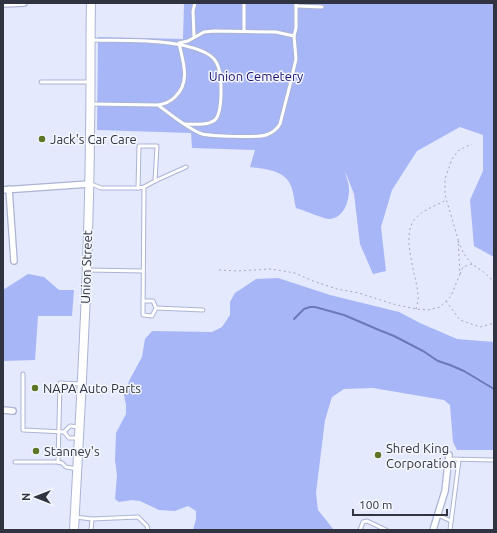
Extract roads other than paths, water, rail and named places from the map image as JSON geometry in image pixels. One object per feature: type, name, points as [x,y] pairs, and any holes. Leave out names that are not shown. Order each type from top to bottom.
[{"type":"main road","name":"Union Street","points":[[74,530],[82,384],[89,184],[91,3]]},
{"type":"street","points":[[3,4],[24,3]]},
{"type":"street","points":[[14,261],[6,189],[89,184]]},
{"type":"street","points":[[3,410],[13,411]]},
{"type":"street","points":[[433,530],[445,491],[449,457]]},
{"type":"lane","points":[[194,36],[193,11],[195,3]]},
{"type":"lane","points":[[244,3],[244,31]]},
{"type":"lane","points":[[158,105],[200,133],[208,135],[267,135],[275,130],[281,120],[296,59],[294,36],[296,28],[296,4],[322,7]]},
{"type":"lane","points":[[90,40],[179,43],[188,41],[194,36],[209,31],[276,32],[294,36]]},
{"type":"lane","points":[[179,43],[210,55],[217,64],[220,74],[220,109],[216,118],[206,124],[185,124]]},
{"type":"lane","points":[[90,104],[166,104],[179,93],[184,84],[185,74],[179,43]]},
{"type":"lane","points":[[41,82],[90,82]]},
{"type":"lane","points":[[138,188],[139,146],[157,146],[155,181]]},
{"type":"lane","points":[[89,184],[101,188],[144,187],[186,167]]},
{"type":"lane","points":[[143,301],[153,301],[156,308],[152,316],[143,315],[143,301],[143,271],[144,187]]},
{"type":"lane","points":[[86,270],[143,271]]},
{"type":"lane","points":[[156,308],[203,310]]},
{"type":"lane","points":[[23,374],[23,430],[64,432],[70,426],[80,427]]},
{"type":"lane","points":[[58,462],[60,383],[82,384]]},
{"type":"lane","points":[[64,432],[69,438],[79,438]]},
{"type":"lane","points":[[449,457],[459,460],[494,460]]},
{"type":"lane","points":[[450,530],[459,460]]},
{"type":"lane","points":[[15,462],[58,462],[62,463],[66,467],[77,469]]},
{"type":"lane","points":[[438,515],[451,521]]},
{"type":"lane","points":[[74,516],[92,519],[138,517],[147,526],[148,530]]},
{"type":"lane","points":[[91,530],[92,519]]},
{"type":"lane","points":[[360,530],[363,522],[367,521],[386,530]]},
{"type":"waterway","points":[[294,319],[304,309],[310,307],[344,315],[394,336],[423,351],[438,361],[464,371],[494,389]]},
{"type":"place","name":"Jack's Car Care","points":[[42,139]]},
{"type":"place","name":"NAPA Auto Parts","points":[[35,388]]},
{"type":"place","name":"Stanney's","points":[[36,451]]},
{"type":"place","name":"Shred King Corporation","points":[[378,455]]},
{"type":"park label","name":"Union Cemetery","points":[[256,76]]}]
